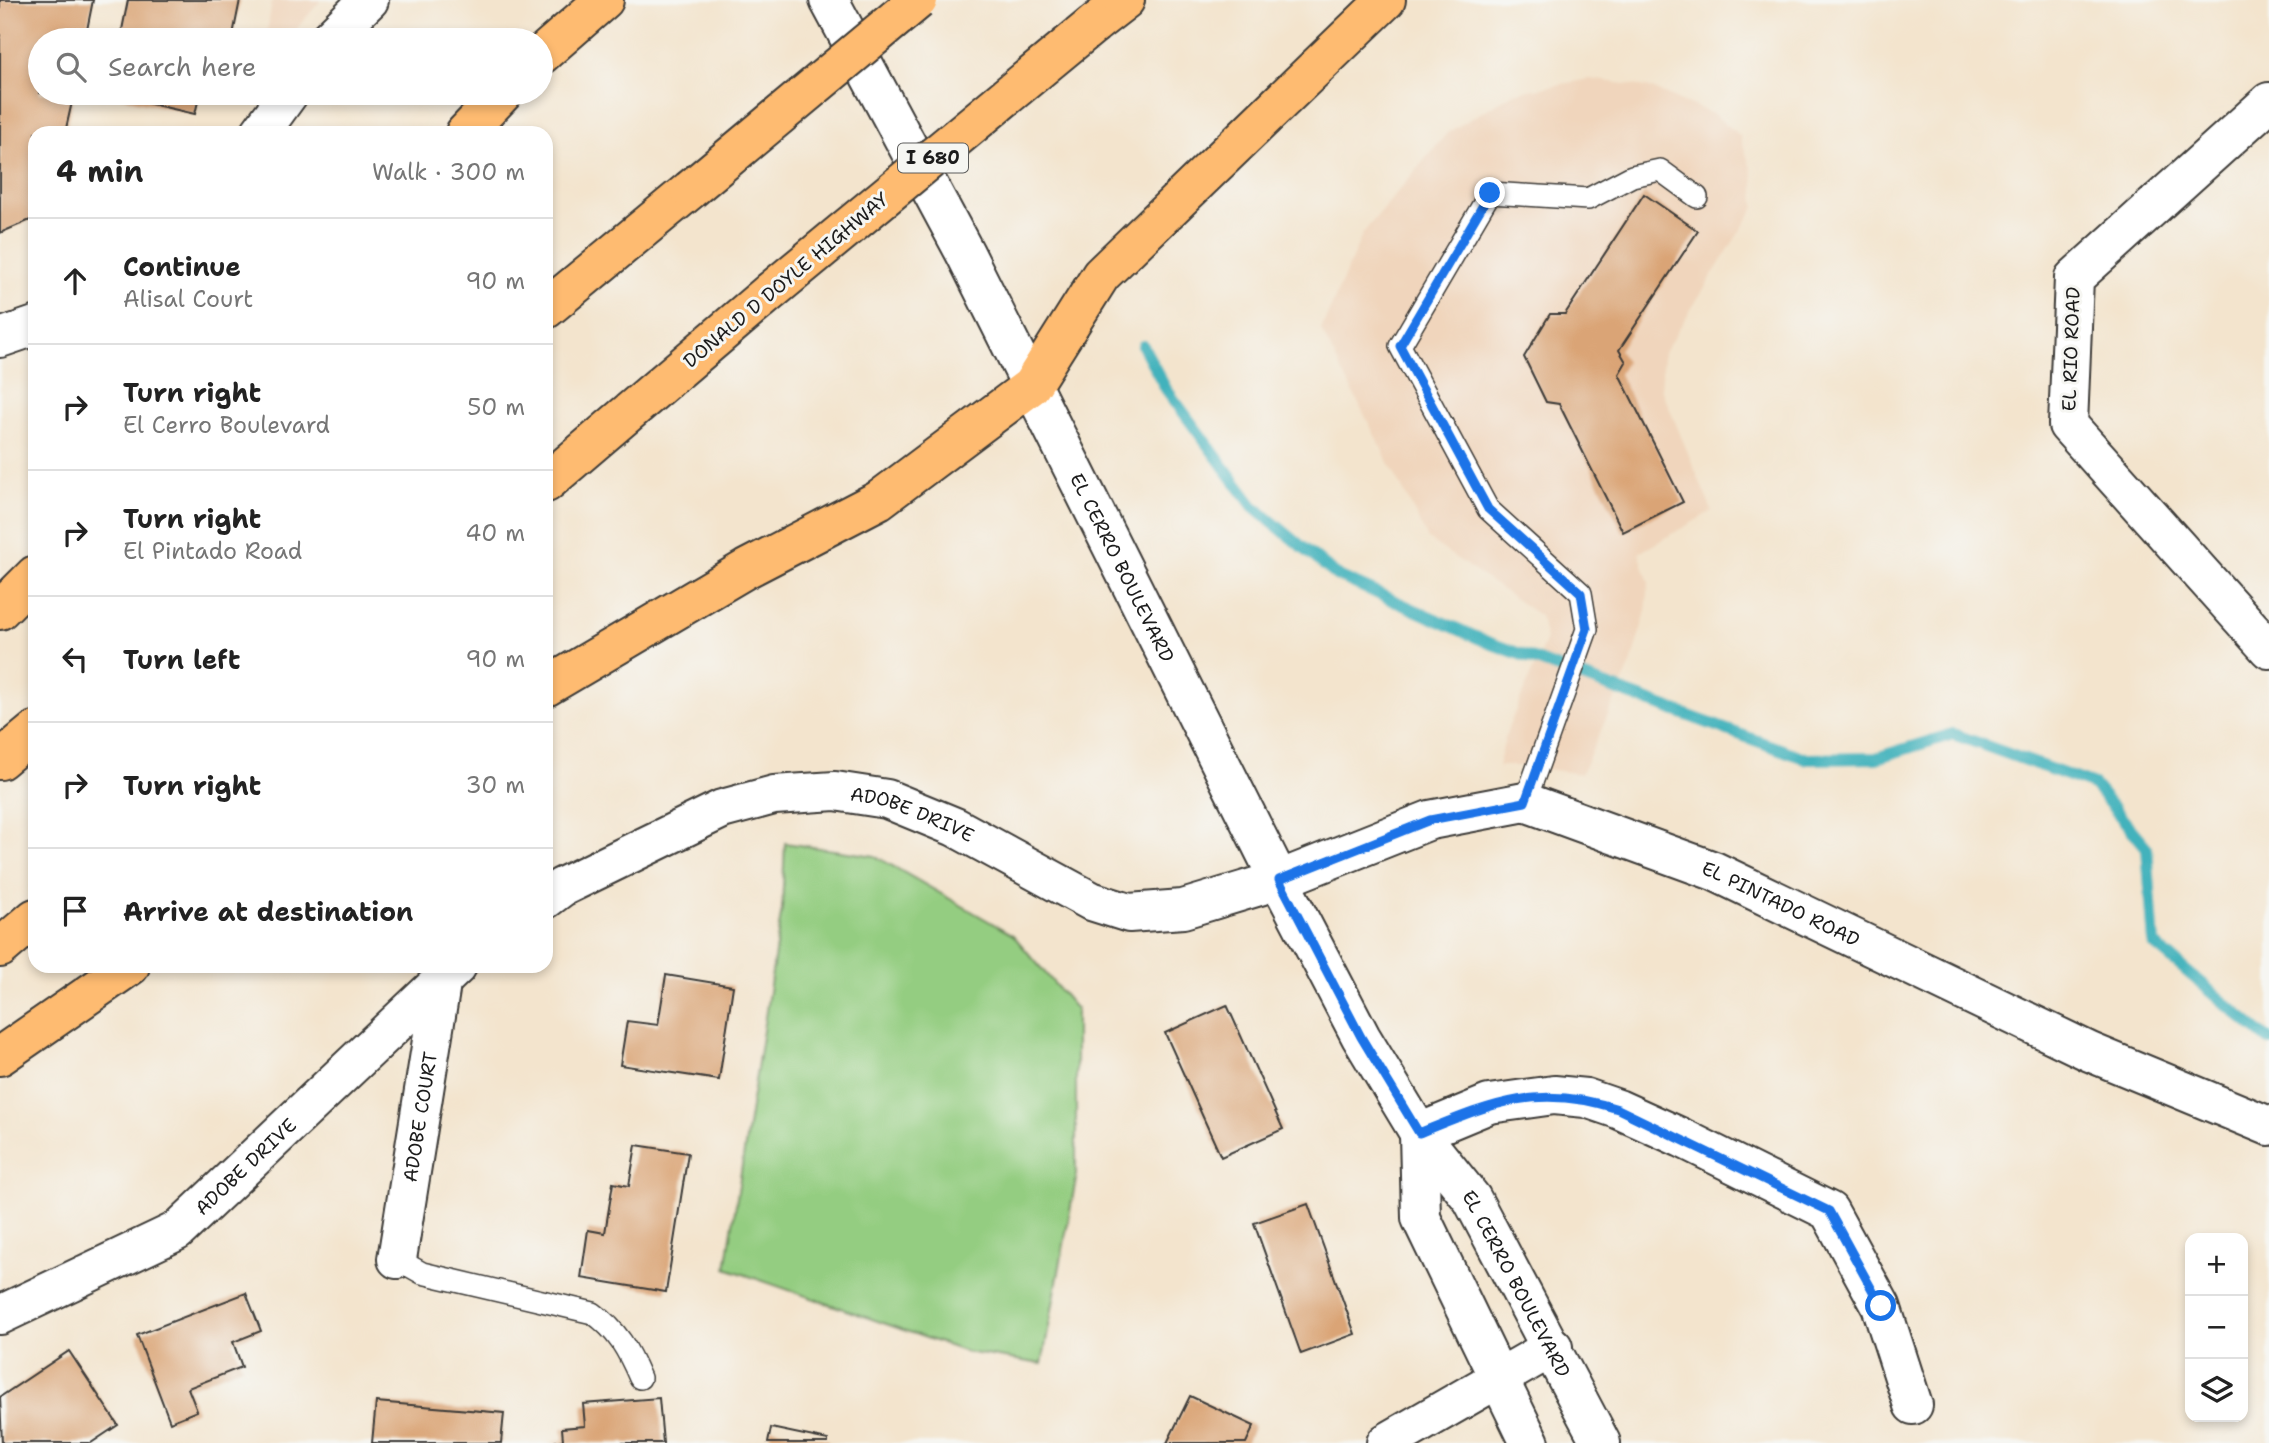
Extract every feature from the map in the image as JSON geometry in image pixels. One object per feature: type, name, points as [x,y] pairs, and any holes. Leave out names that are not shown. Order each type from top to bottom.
[{"type":"highway","points":[[553,45],[604,0]]},
{"type":"highway","points":[[553,303],[918,0]]},
{"type":"highway","name":"DONALD D DOYLE HIGHWAY","points":[[553,477],[771,291],[1125,0]]},
{"type":"highway","points":[[553,683],[746,569],[879,500],[1031,386],[1101,275],[1386,0]]},
{"type":"highway","points":[[472,126],[492,105]]},
{"type":"highway","points":[[0,610],[28,582]]},
{"type":"highway","points":[[0,760],[28,738]]},
{"type":"highway","points":[[0,948],[28,924]]},
{"type":"highway","points":[[0,1056],[120,973]]},
{"type":"street","points":[[340,28],[369,0]]},
{"type":"street","name":"EL CERRO BOULEVARD","points":[[829,0],[965,253],[1279,880],[1361,1037],[1419,1133],[1472,1199],[1553,1347],[1601,1443]]},
{"type":"street","name":"EL RIO ROAD","points":[[2269,102],[2074,278],[2068,425],[2269,649]]},
{"type":"street","points":[[265,126],[280,105]]},
{"type":"street","points":[[0,338],[28,328]]},
{"type":"street","name":"ADOBE DRIVE","points":[[553,894],[722,809],[774,795],[835,791],[887,799],[955,827],[1091,901],[1129,913],[1183,909],[1279,880]]},
{"type":"street","points":[[1279,880],[1430,820],[1525,802]]},
{"type":"street","name":"EL PINTADO ROAD","points":[[1525,802],[1714,871],[2090,1052],[2269,1126]]},
{"type":"street","name":"ADOBE DRIVE","points":[[0,1315],[177,1231],[449,973]]},
{"type":"street","name":"ADOBE COURT","points":[[397,1259],[450,973]]},
{"type":"street","points":[[1419,1133],[1489,1104],[1554,1095],[1586,1098],[1618,1109],[1682,1138],[1829,1211],[1881,1306],[1913,1405]]},
{"type":"street","name":"EL CERRO BOULEVARD","points":[[1419,1133],[1421,1218],[1530,1443]]},
{"type":"street","points":[[1385,1443],[1553,1347]]},
{"type":"lane","points":[[1525,802],[1587,629],[1581,593],[1488,509],[1400,346],[1490,193],[1588,198],[1632,176],[1660,170],[1697,197]]},
{"type":"lane","points":[[397,1259],[422,1273],[593,1313],[611,1326],[625,1344],[640,1378]]},
{"type":"shaded area","points":[[272,0],[321,0],[297,28],[268,28]]},
{"type":"shaded area","points":[[1589,79],[1647,87],[1713,114],[1740,136],[1753,174],[1755,207],[1663,354],[1661,388],[1712,511],[1639,553],[1649,583],[1646,611],[1631,664],[1581,774],[1525,766],[1498,766],[1507,731],[1546,639],[1540,616],[1428,539],[1321,330],[1363,233],[1447,133],[1514,93]]},
{"type":"green space","points":[[785,843],[875,856],[1013,935],[1076,1009],[1076,1179],[1042,1364],[966,1352],[726,1268],[782,908]]},
{"type":"building","points":[[0,0],[93,0],[87,28],[28,28],[28,105],[71,105],[67,126],[28,126],[28,221],[0,233]]},
{"type":"building","points":[[128,0],[240,0],[234,28],[122,28]]},
{"type":"building","points":[[155,105],[197,105],[195,114]]},
{"type":"building","points":[[1644,194],[1698,231],[1619,350],[1626,362],[1619,374],[1683,502],[1623,532],[1559,404],[1546,402],[1524,357],[1550,314],[1565,314]]},
{"type":"building","points":[[666,975],[733,986],[719,1080],[620,1065],[627,1021],[658,1025]]},
{"type":"building","points":[[1227,1005],[1283,1129],[1221,1157],[1165,1033]]},
{"type":"building","points":[[636,1145],[688,1153],[666,1292],[581,1278],[588,1230],[605,1233],[613,1183],[629,1186]]},
{"type":"building","points":[[1308,1204],[1355,1334],[1301,1354],[1254,1223]]},
{"type":"building","points":[[246,1293],[261,1331],[233,1342],[242,1367],[188,1388],[197,1411],[170,1422],[137,1335]]},
{"type":"building","points":[[69,1351],[118,1425],[91,1443],[2,1443],[0,1397]]},
{"type":"building","points":[[1190,1396],[1254,1426],[1246,1443],[1167,1443]]},
{"type":"building","points":[[659,1398],[663,1443],[549,1443],[563,1440],[562,1428],[585,1426],[583,1404]]},
{"type":"building","points":[[376,1402],[504,1413],[501,1443],[372,1443]]},
{"type":"building","points":[[771,1428],[828,1440],[828,1443],[768,1443]]},
{"type":"waterway","points":[[1143,346],[1166,389],[1253,506],[1336,575],[1487,642],[1807,759],[1876,758],[1953,734],[2094,785],[2147,848],[2154,944],[2269,1040]]},
{"type":"route","points":[[1490,193],[1400,346],[1488,509],[1581,593],[1587,629],[1525,802],[1430,820],[1279,880],[1361,1037],[1419,1133],[1489,1104],[1554,1095],[1586,1098],[1618,1109],[1757,1173],[1829,1211],[1881,1306]]}]
